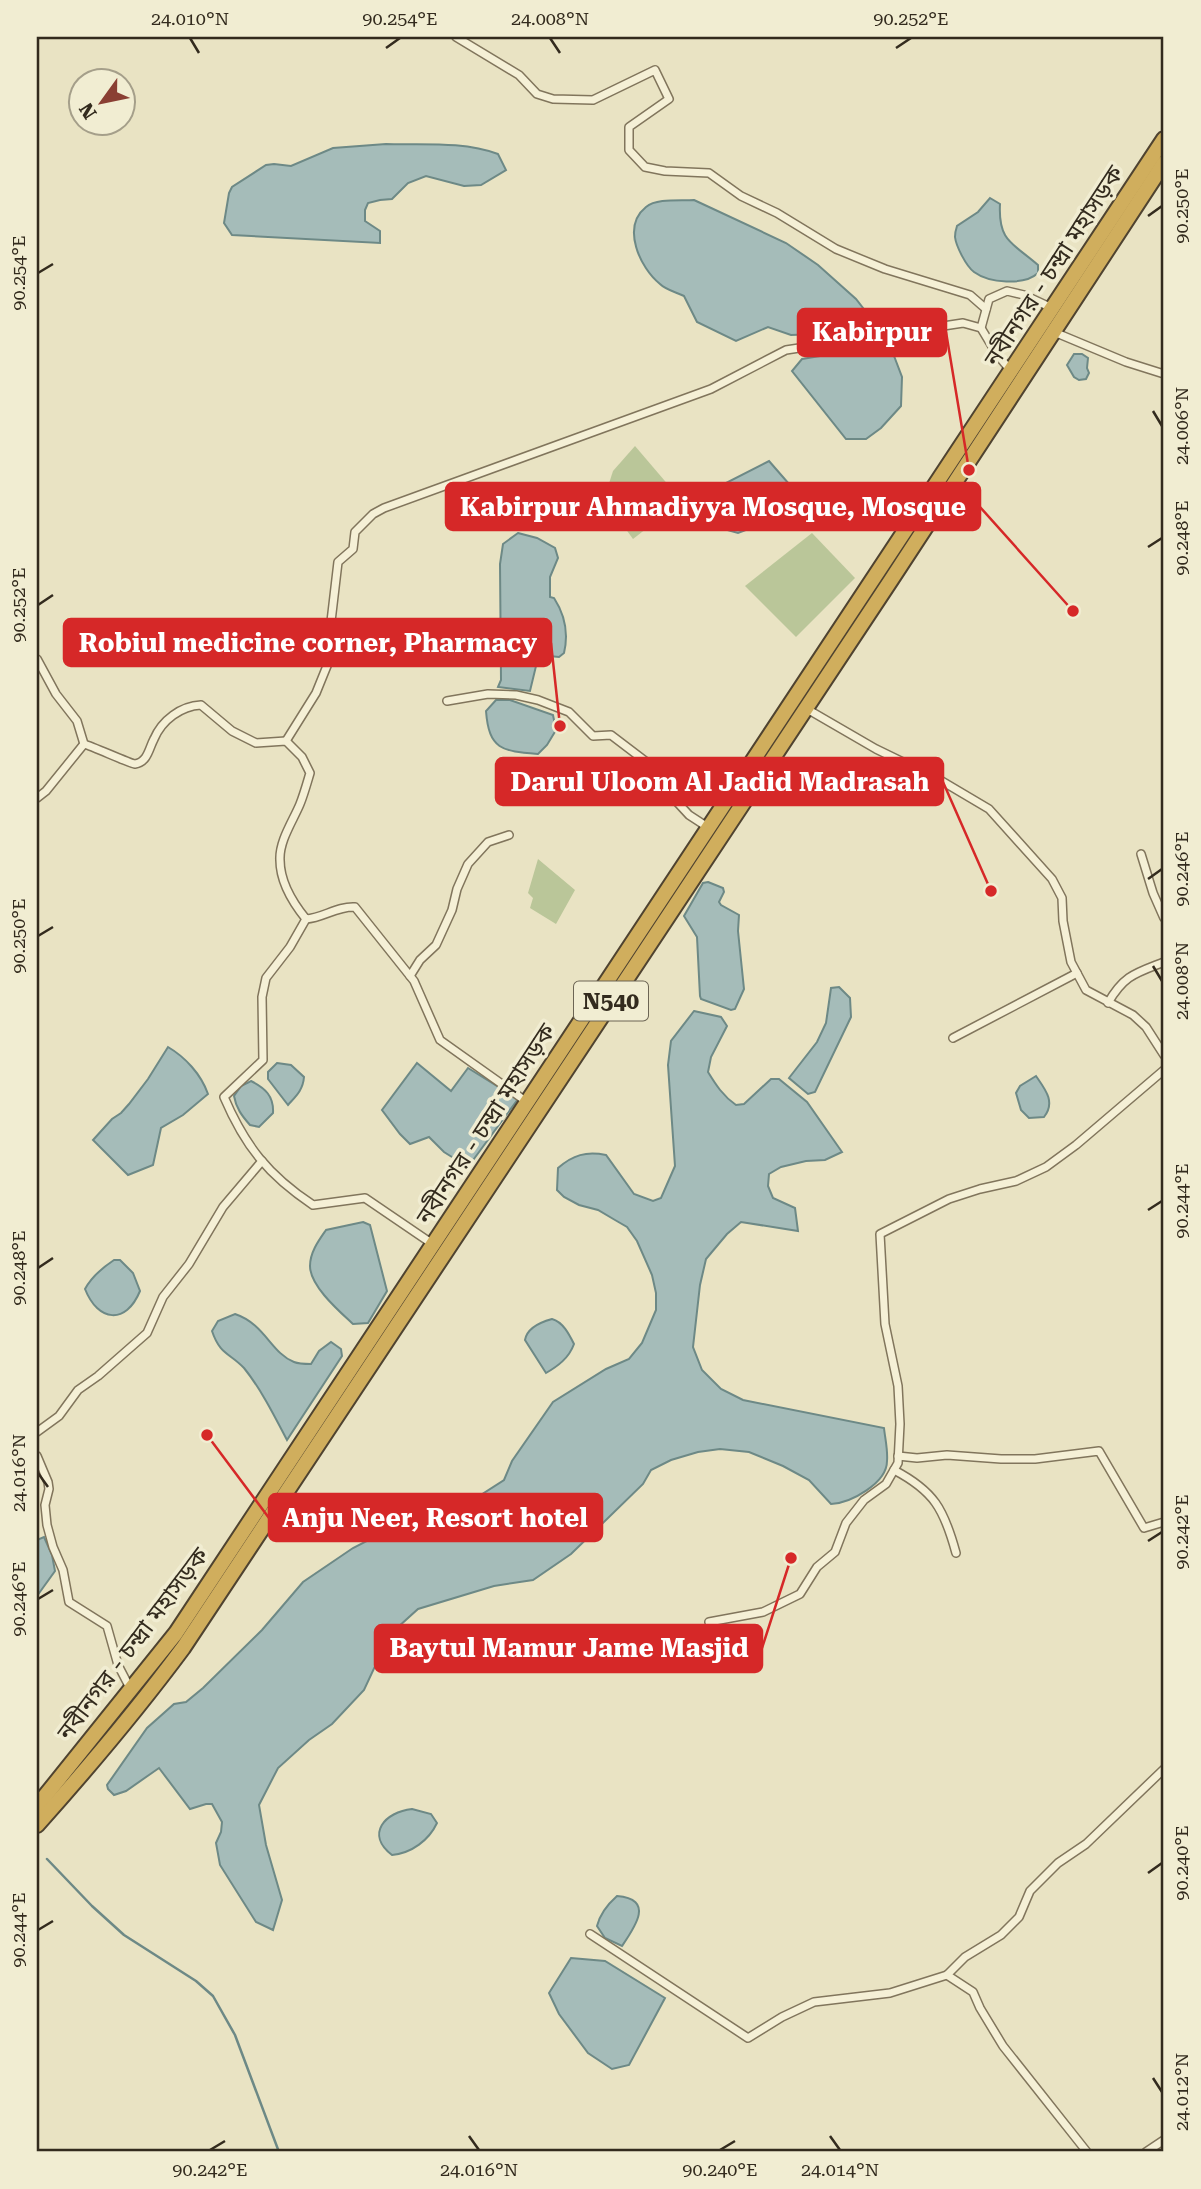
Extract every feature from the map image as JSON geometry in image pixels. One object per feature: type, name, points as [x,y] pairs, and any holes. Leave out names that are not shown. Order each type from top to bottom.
[{"type":"highway","name":"নবীনগর - চন্দ্রা মহাসড়ক","points":[[37,1806],[176,1633],[1164,139]]},
{"type":"highway","name":"নবীনগর - চন্দ্রা মহাসড়ক","points":[[37,1825],[94,1762],[183,1648],[1164,163]]},
{"type":"street","points":[[456,37],[519,75],[537,94],[553,99],[593,100],[655,70],[669,99],[629,127],[629,150],[645,167],[665,171],[709,173],[741,196],[777,213],[836,249],[885,269],[970,295],[986,309]]},
{"type":"street","points":[[981,328],[989,299],[1007,292],[1024,295],[1052,309]]},
{"type":"street","points":[[286,741],[316,693],[331,656],[330,630],[338,562],[353,549],[355,532],[373,514],[384,508],[711,389],[786,350],[963,323],[981,328],[1011,371]]},
{"type":"street","points":[[1054,332],[1126,362],[1164,374]]},
{"type":"street","points":[[37,660],[56,694],[77,721],[84,744]]},
{"type":"street","points":[[447,701],[488,694],[516,695],[569,712],[593,736],[611,735],[657,770],[677,802],[689,815],[710,828]]},
{"type":"street","points":[[84,744],[134,764],[148,755],[155,736],[172,715],[188,706],[201,705],[232,731],[256,743],[286,741],[302,757],[310,773],[301,802],[285,836],[279,859],[295,906],[306,919],[314,919],[344,906],[355,907],[414,981],[440,1040],[528,1102]]},
{"type":"street","points":[[806,708],[989,809],[1052,879],[1062,898],[1063,921],[1071,962],[1086,990],[1133,1015],[1146,1027],[1164,1055]]},
{"type":"street","points":[[37,798],[46,791],[84,744]]},
{"type":"street","points":[[410,976],[436,945],[468,864],[488,842],[509,835]]},
{"type":"street","points":[[1141,855],[1164,918]]},
{"type":"street","points":[[306,919],[290,947],[266,978],[262,997],[263,1060],[224,1097],[237,1127],[262,1161],[292,1191],[313,1205],[365,1198],[434,1245]]},
{"type":"street","points":[[1108,1003],[1131,974],[1164,962]]},
{"type":"street","points":[[953,1038],[1077,973]]},
{"type":"street","points":[[709,1622],[763,1612],[800,1594],[817,1567],[835,1552],[846,1523],[864,1500],[886,1484],[898,1463],[898,1385],[885,1324],[880,1234],[949,1199],[1016,1181],[1046,1167],[1164,1070]]},
{"type":"street","points":[[37,1432],[59,1416],[78,1390],[147,1333],[163,1297],[189,1264],[223,1207],[262,1161]]},
{"type":"street","points":[[898,1456],[1035,1459],[1099,1451],[1144,1528],[1164,1522]]},
{"type":"street","points":[[37,1456],[48,1482],[45,1506],[47,1525],[63,1570],[69,1602],[107,1626],[118,1665],[131,1690]]},
{"type":"street","points":[[894,1469],[928,1492],[951,1534],[956,1553]]},
{"type":"street","points":[[590,1934],[748,2038],[782,2017],[814,2002],[890,1993],[947,1975],[965,1957],[1001,1935],[1018,1917],[1030,1891],[1058,1863],[1086,1844],[1164,1769]]},
{"type":"street","points":[[947,1975],[973,1992],[1003,2046],[1087,2152]]},
{"type":"street","points":[[1146,2152],[1164,2140]]},
{"type":"green space","points":[[635,446],[682,501],[633,539],[604,499],[613,471]]},
{"type":"green space","points":[[812,533],[855,578],[796,637],[745,586]]},
{"type":"green space","points":[[538,859],[575,890],[556,924],[530,908],[533,898],[528,893]]},
{"type":"water","points":[[386,144],[443,145],[485,150],[498,154],[506,170],[481,185],[464,186],[426,176],[408,183],[392,199],[368,203],[365,221],[380,231],[380,243],[232,235],[224,223],[232,187],[266,165],[291,166],[333,148]]},
{"type":"water","points":[[990,198],[1000,204],[1002,226],[1009,240],[1038,265],[1038,273],[1032,277],[1016,281],[988,279],[974,272],[962,256],[955,237],[957,226],[978,212]]},
{"type":"water","points":[[694,200],[786,243],[818,265],[856,299],[877,326],[791,335],[768,327],[736,341],[697,322],[684,296],[662,286],[646,268],[640,258],[634,236],[639,215],[651,204]]},
{"type":"water","points":[[891,348],[902,377],[901,406],[881,428],[866,439],[846,439],[792,371],[802,359]]},
{"type":"water","points":[[1074,354],[1082,354],[1088,358],[1089,373],[1086,379],[1079,380],[1074,377],[1067,365]]},
{"type":"water","points":[[769,461],[796,492],[799,510],[738,533],[727,530],[713,500],[722,485]]},
{"type":"water","points":[[518,533],[537,538],[555,548],[558,558],[550,577],[550,597],[554,598],[561,611],[566,631],[564,653],[559,657],[549,656],[536,666],[530,691],[498,687],[501,680],[500,564],[503,544]]},
{"type":"water","points":[[496,700],[510,700],[553,715],[556,730],[538,754],[507,749],[494,741],[486,711]]},
{"type":"water","points":[[708,882],[723,888],[719,902],[739,915],[744,989],[735,1009],[731,1010],[701,999],[697,937],[684,916],[703,883]]},
{"type":"water","points":[[839,987],[850,998],[851,1017],[815,1092],[808,1094],[789,1078],[817,1042],[826,1023],[831,988]]},
{"type":"water","points":[[694,1011],[721,1017],[727,1026],[711,1057],[708,1072],[727,1098],[736,1105],[744,1104],[771,1079],[779,1079],[807,1102],[842,1152],[825,1160],[781,1167],[769,1174],[768,1186],[773,1198],[795,1208],[798,1231],[741,1222],[706,1259],[700,1285],[693,1347],[702,1370],[721,1389],[743,1400],[884,1428],[887,1453],[885,1469],[875,1484],[858,1496],[831,1504],[809,1480],[749,1452],[720,1449],[671,1460],[651,1470],[643,1484],[571,1554],[533,1580],[494,1586],[418,1609],[397,1628],[384,1647],[364,1690],[332,1724],[309,1740],[278,1768],[259,1805],[266,1845],[282,1900],[273,1930],[256,1922],[220,1865],[216,1843],[222,1822],[212,1804],[190,1809],[159,1768],[126,1791],[114,1795],[107,1785],[147,1728],[174,1704],[186,1702],[203,1688],[262,1630],[303,1582],[353,1548],[386,1531],[437,1523],[504,1480],[512,1461],[553,1402],[606,1369],[629,1359],[642,1343],[656,1310],[656,1293],[652,1275],[637,1241],[627,1227],[598,1210],[579,1205],[564,1197],[557,1190],[558,1168],[580,1155],[606,1155],[634,1194],[653,1201],[661,1198],[675,1166],[668,1065],[671,1041]]},
{"type":"water","points":[[168,1047],[192,1067],[208,1094],[183,1115],[161,1128],[153,1165],[128,1175],[93,1140],[129,1104]]},
{"type":"water","points":[[277,1063],[291,1065],[304,1077],[301,1089],[288,1105],[268,1079],[268,1072]]},
{"type":"water","points":[[417,1063],[451,1091],[468,1068],[518,1099],[468,1167],[444,1152],[429,1137],[410,1144],[382,1110]]},
{"type":"water","points":[[1036,1076],[1048,1096],[1049,1106],[1044,1117],[1029,1118],[1021,1110],[1016,1093],[1020,1086]]},
{"type":"water","points":[[251,1081],[268,1093],[273,1107],[273,1113],[259,1127],[250,1125],[244,1118],[234,1096],[241,1086]]},
{"type":"water","points":[[363,1222],[370,1225],[387,1291],[368,1323],[353,1324],[320,1290],[311,1274],[310,1261],[315,1246],[326,1230]]},
{"type":"water","points":[[114,1260],[120,1260],[133,1273],[140,1291],[127,1310],[112,1315],[97,1308],[85,1289],[98,1273]]},
{"type":"water","points":[[235,1314],[254,1324],[279,1352],[296,1363],[311,1364],[319,1351],[331,1342],[341,1349],[342,1356],[287,1440],[250,1376],[215,1339],[212,1331],[218,1321]]},
{"type":"water","points":[[552,1319],[568,1332],[574,1344],[563,1361],[546,1373],[525,1340],[532,1329]]},
{"type":"water","points":[[44,1537],[55,1571],[37,1596],[37,1540]]},
{"type":"water","points":[[412,1809],[431,1814],[437,1823],[419,1845],[392,1855],[380,1839],[382,1825],[394,1814]]},
{"type":"water","points":[[617,1896],[629,1898],[636,1902],[639,1908],[636,1923],[622,1946],[605,1938],[597,1926],[610,1902]]},
{"type":"water","points":[[571,1958],[605,1961],[665,1998],[629,2065],[612,2069],[588,2053],[559,2014],[549,1993]]},
{"type":"waterway","points":[[47,1859],[124,1935],[196,1981],[213,1996],[235,2035],[279,2152]]},
{"type":"place","name":"Kabirpur","points":[[969,470]]},
{"type":"place","name":"Kabirpur Ahmadiyya Mosque, Mosque","points":[[1073,611]]},
{"type":"place","name":"Robiul medicine corner, Pharmacy","points":[[560,726]]},
{"type":"place","name":"Darul Uloom Al Jadid Madrasah","points":[[991,891]]},
{"type":"place","name":"Anju Neer, Resort hotel","points":[[207,1435]]},
{"type":"place","name":"Baytul Mamur Jame Masjid","points":[[791,1558]]}]
